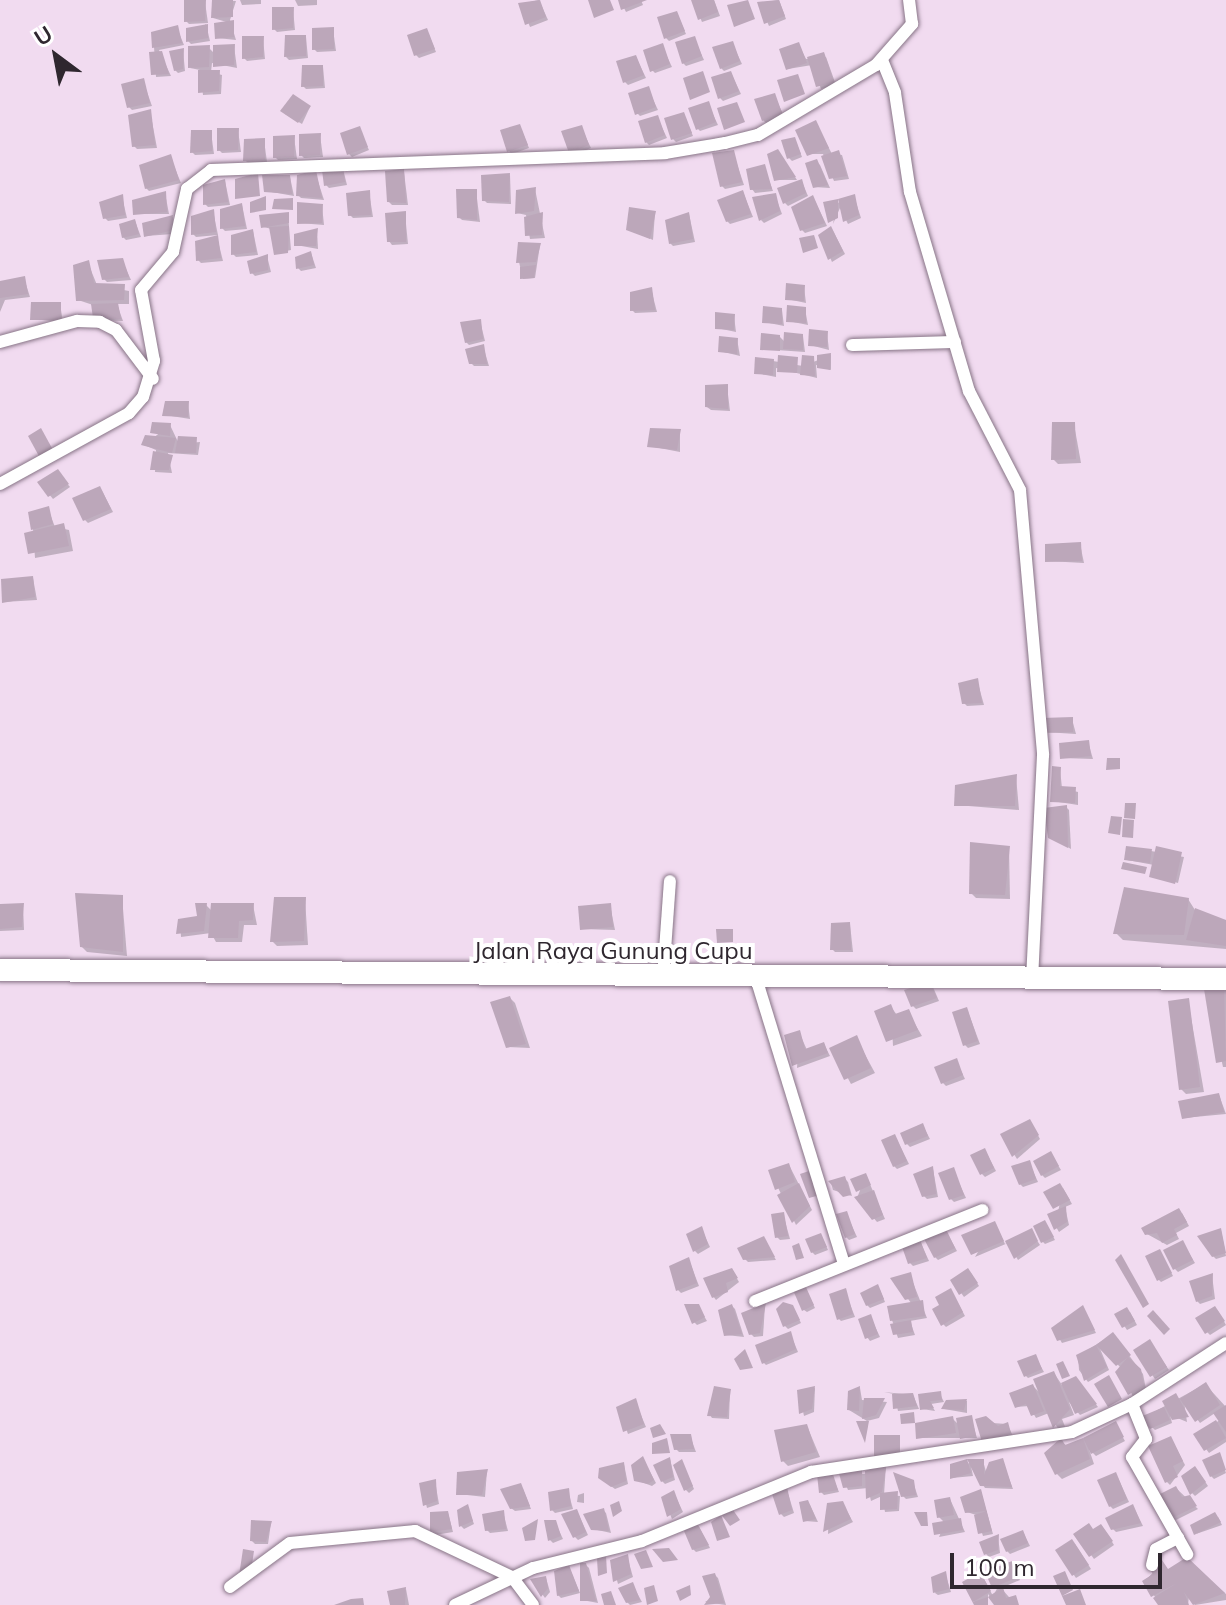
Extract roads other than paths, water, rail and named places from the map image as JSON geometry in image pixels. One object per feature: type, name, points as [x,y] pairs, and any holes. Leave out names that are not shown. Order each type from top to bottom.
[{"type":"highway","name":"Jalan Raya Gunung Cupu","points":[[0,970],[663,978],[1226,979]]},
{"type":"street","points":[[0,484],[129,413],[153,379],[141,290],[173,252],[187,189],[211,170],[665,153],[725,143],[771,129],[882,60],[912,24],[909,0]]},
{"type":"street","points":[[882,60],[895,93],[910,192],[977,412],[1020,490],[1043,755],[1032,980]]},
{"type":"street","points":[[0,342],[77,321],[100,322],[116,330],[153,379]]},
{"type":"street","points":[[852,345],[955,342]]},
{"type":"street","points":[[663,978],[670,881]]},
{"type":"street","points":[[756,978],[844,1264]]},
{"type":"street","points":[[755,1301],[983,1210]]},
{"type":"street","points":[[455,1605],[512,1577],[642,1541],[811,1472],[1062,1434],[1132,1404],[1226,1343]]},
{"type":"street","points":[[1132,1404],[1146,1439],[1132,1457],[1187,1554]]},
{"type":"street","points":[[230,1587],[290,1543],[377,1530],[415,1531],[512,1577],[533,1605]]},
{"type":"street","points":[[1152,1565],[1156,1549],[1178,1538]]}]
